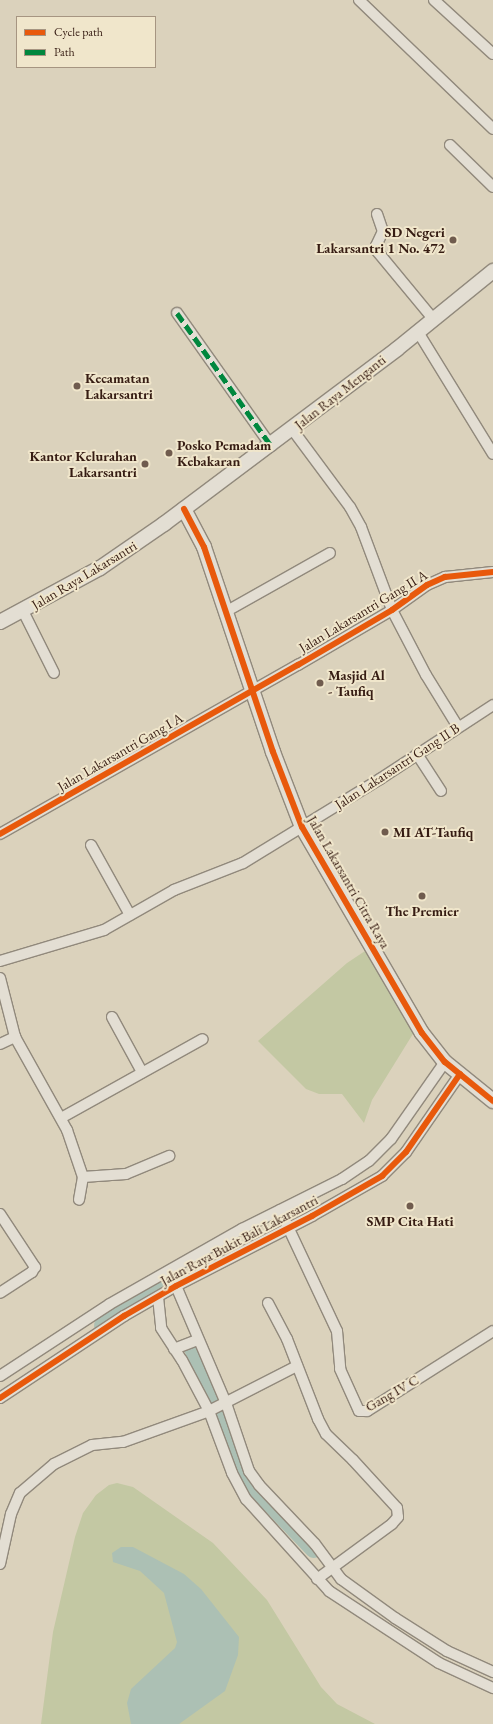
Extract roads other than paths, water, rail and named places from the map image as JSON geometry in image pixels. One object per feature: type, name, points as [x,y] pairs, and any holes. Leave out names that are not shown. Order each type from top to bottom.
[{"type":"street","points":[[359,0],[493,129]]},
{"type":"street","points":[[434,0],[493,54]]},
{"type":"street","points":[[450,145],[493,187]]},
{"type":"street","points":[[377,214],[383,231],[376,246],[377,251],[434,320]]},
{"type":"street","name":"Jalan Raya Menganti","points":[[184,509],[271,446],[434,320],[493,271]]},
{"type":"street","points":[[177,313],[271,446]]},
{"type":"street","points":[[418,332],[493,454]]},
{"type":"street","points":[[292,429],[350,507],[361,527],[392,610],[426,675],[458,726]]},
{"type":"street","name":"Jalan Lakarsantri Citra Raya","points":[[184,509],[204,547],[227,610],[251,690],[302,827],[422,1033],[445,1062],[493,1101]]},
{"type":"street","name":"Jalan Raya Lakarsantri","points":[[0,622],[23,611],[100,568],[184,509]]},
{"type":"street","points":[[227,610],[330,553]]},
{"type":"street","name":"Jalan Lakarsantri Gang II A","points":[[251,690],[392,610],[427,585],[445,577],[493,572]]},
{"type":"street","points":[[23,611],[54,673]]},
{"type":"street","name":"Jalan Lakarsantri Gang I A","points":[[0,834],[251,690]]},
{"type":"street","name":"Jalan Lakarsantri Gang II B","points":[[0,962],[91,934],[130,915],[174,890],[243,863],[493,705]]},
{"type":"street","points":[[417,754],[441,791]]},
{"type":"street","points":[[91,845],[130,915]]},
{"type":"street","points":[[0,978],[14,1037],[61,1118],[83,1177],[79,1200]]},
{"type":"street","points":[[112,1017],[142,1072]]},
{"type":"street","points":[[0,1044],[14,1037]]},
{"type":"street","points":[[61,1118],[203,1039]]},
{"type":"street","name":"Jalan Raya Bukit Bali Lakarsantri","points":[[0,1376],[110,1304],[280,1210],[342,1179],[369,1161],[391,1138],[445,1062]]},
{"type":"street","name":"Jalan Raya Bukit Bali Lakarsantri","points":[[0,1398],[176,1286],[286,1227],[312,1216],[382,1176],[406,1152],[460,1074]]},
{"type":"street","points":[[83,1177],[126,1174],[169,1156]]},
{"type":"street","points":[[280,1210],[286,1227]]},
{"type":"street","points":[[0,1214],[35,1267],[32,1272],[0,1293]]},
{"type":"street","name":"Gang IV C","points":[[286,1227],[337,1331],[340,1369],[359,1411],[367,1411],[493,1331]]},
{"type":"street","points":[[176,1286],[190,1316],[197,1340],[226,1403],[249,1471],[259,1485],[315,1544],[341,1579],[395,1618],[447,1651],[493,1672]]},
{"type":"street","points":[[158,1297],[161,1328],[174,1348],[209,1411],[232,1473],[246,1499],[329,1591],[351,1607],[439,1663],[493,1688]]},
{"type":"street","points":[[268,1303],[287,1339],[326,1434],[353,1460],[397,1508],[398,1517],[392,1524],[317,1579]]},
{"type":"street","points":[[174,1348],[197,1340]]},
{"type":"street","points":[[0,1564],[11,1514],[20,1493],[54,1464],[92,1445],[124,1442],[209,1411],[297,1366]]},
{"type":"waterway","points":[[102,1325],[160,1286]]},
{"type":"waterway","points":[[192,1348],[212,1396]]},
{"type":"waterway","points":[[221,1418],[253,1486],[313,1549]]},
{"type":"place","name":"SD Negeri Lakarsantri 1 No. 472","points":[[453,240]]},
{"type":"place","name":"Kecamatan Lakarsantri","points":[[77,386]]},
{"type":"place","name":"Posko Pemadam Kebakaran","points":[[169,453]]},
{"type":"place","name":"Kantor Kelurahan Lakarsantri","points":[[145,464]]},
{"type":"place","name":"Masjid Al - Taufiq","points":[[320,683]]},
{"type":"place","name":"MI AT-Taufiq","points":[[385,832]]},
{"type":"place","name":"The Premier","points":[[422,896]]},
{"type":"place","name":"SMP Cita Hati","points":[[410,1206]]}]
